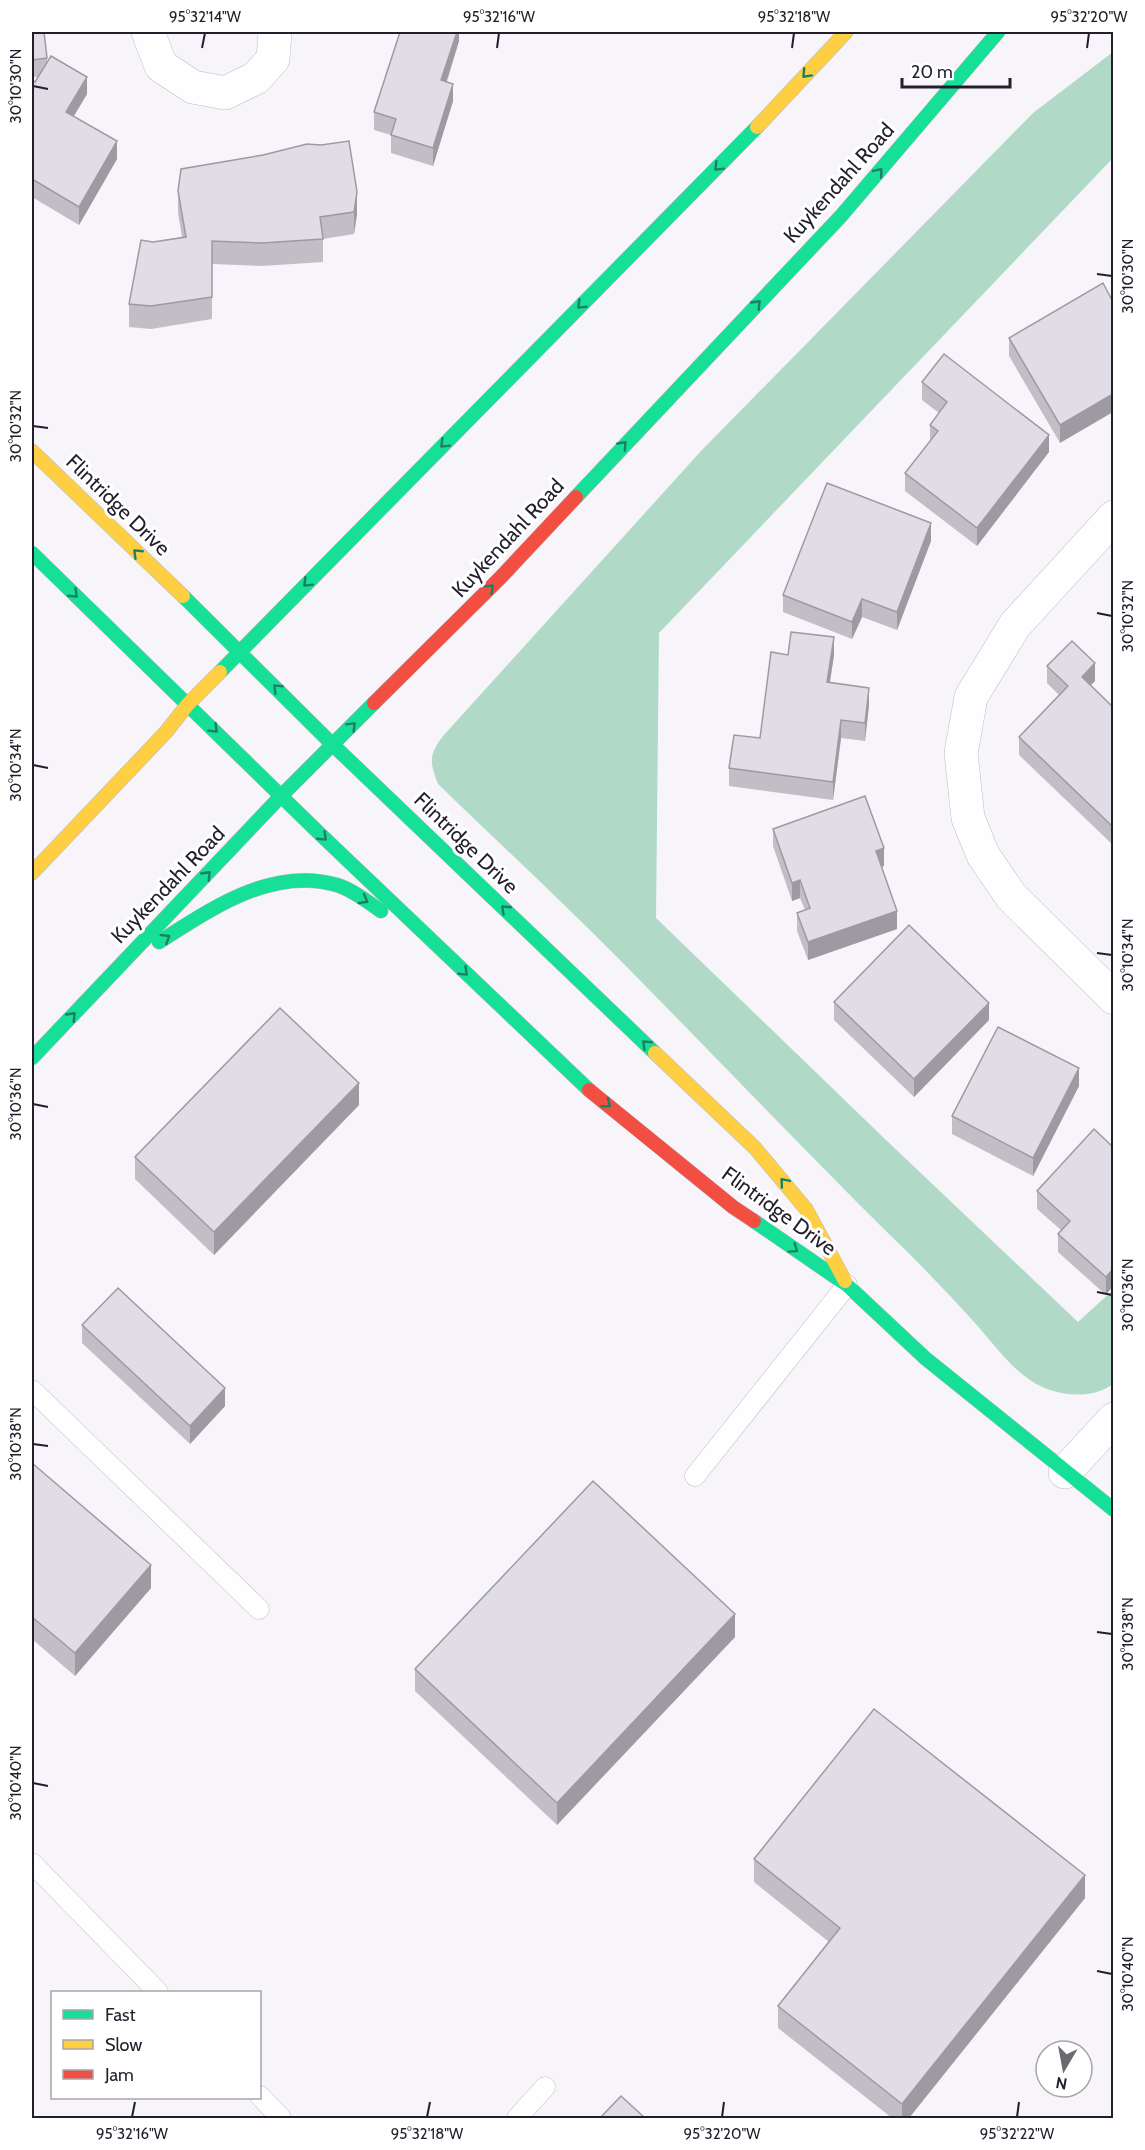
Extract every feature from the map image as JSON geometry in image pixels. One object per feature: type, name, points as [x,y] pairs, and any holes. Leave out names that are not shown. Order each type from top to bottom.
[{"type":"street","points":[[148,32],[161,66],[193,87],[225,93],[256,78],[273,59],[275,32]]},
{"type":"street","points":[[32,873],[166,732],[188,704],[759,125],[846,32]]},
{"type":"street","name":"Kuykendahl Road","points":[[32,1058],[281,796],[501,577],[841,216],[998,32]]},
{"type":"street","name":"Flintridge Drive","points":[[32,451],[240,651],[333,745],[755,1148],[806,1209],[847,1285]]},
{"type":"street","points":[[1113,517],[1015,625],[971,697],[961,753],[968,818],[983,855],[1011,896],[1113,998]]},
{"type":"street","name":"Flintridge Drive","points":[[32,553],[429,939],[582,1084],[733,1207],[847,1285],[925,1359],[1113,1510]]},
{"type":"street","points":[[117,969],[193,921],[257,887],[303,879],[339,885],[429,939]]},
{"type":"street","points":[[1065,1472],[1113,1419]]},
{"type":"lane","points":[[695,1476],[847,1285]]},
{"type":"lane","points":[[32,1390],[259,1609]]},
{"type":"lane","points":[[32,1863],[157,1991]]},
{"type":"lane","points":[[517,2118],[545,2087]]},
{"type":"lane","points":[[261,2097],[281,2118]]},
{"type":"green space","points":[[1113,52],[1113,158],[659,633],[656,918],[1078,1322],[1113,1290],[1113,1384],[1094,1393],[1072,1394],[1049,1390],[1030,1380],[1015,1368],[934,1279],[616,956],[438,784],[432,759],[443,736],[701,451],[1033,113]]},
{"type":"building","points":[[32,32],[44,32],[47,58],[32,60]]},
{"type":"building","points":[[400,32],[457,32],[441,80],[453,84],[433,148],[391,135],[396,119],[374,112]]},
{"type":"building","points":[[51,56],[87,77],[66,112],[117,141],[79,207],[32,179],[32,80],[35,82]]},
{"type":"building","points":[[349,141],[357,192],[354,212],[320,217],[323,239],[262,243],[212,241],[212,297],[151,306],[129,304],[141,240],[153,242],[186,237],[178,191],[181,169],[263,155],[307,144],[321,145]]},
{"type":"building","points":[[1103,283],[1113,302],[1113,394],[1060,425],[1009,338]]},
{"type":"building","points":[[944,354],[1049,435],[977,528],[905,473],[938,431],[930,425],[947,402],[922,382]]},
{"type":"building","points":[[827,483],[931,523],[897,612],[862,599],[852,622],[783,595]]},
{"type":"building","points":[[791,632],[834,637],[827,682],[869,688],[865,723],[841,720],[833,782],[729,768],[734,735],[760,738],[771,652],[788,655]]},
{"type":"building","points":[[1072,641],[1095,663],[1082,677],[1113,707],[1113,827],[1019,737],[1068,686],[1047,666]]},
{"type":"building","points":[[865,796],[884,848],[876,851],[897,911],[808,942],[797,913],[810,908],[800,880],[792,883],[773,829]]},
{"type":"building","points":[[909,925],[989,1003],[914,1079],[834,1002]]},
{"type":"building","points":[[280,1008],[359,1083],[214,1232],[135,1157]]},
{"type":"building","points":[[998,1027],[1079,1068],[1033,1158],[952,1116]]},
{"type":"building","points":[[1094,1129],[1113,1147],[1113,1269],[1106,1277],[1058,1234],[1070,1221],[1037,1191]]},
{"type":"building","points":[[118,1288],[225,1388],[190,1426],[82,1325]]},
{"type":"building","points":[[32,1463],[151,1565],[75,1653],[32,1617]]},
{"type":"building","points":[[593,1481],[735,1614],[557,1803],[415,1669]]},
{"type":"building","points":[[874,1709],[1085,1875],[902,2104],[778,2006],[840,1928],[754,1859]]},
{"type":"building","points":[[621,2096],[645,2118],[600,2118]]},
{"type":"traffic: fast","points":[[576,497],[841,216],[998,32]]},
{"type":"traffic: fast","points":[[220,672],[757,127]]},
{"type":"traffic: fast","points":[[32,553],[320,834],[589,1090]]},
{"type":"traffic: fast","points":[[183,596],[333,745],[655,1053]]},
{"type":"traffic: fast","points":[[32,1058],[281,796],[374,703]]},
{"type":"traffic: fast","points":[[159,942],[221,904],[266,886],[289,881],[313,881],[337,885],[355,893],[381,911]]},
{"type":"traffic: fast","points":[[754,1221],[847,1285],[925,1358],[1114,1510]]},
{"type":"traffic: slow","points":[[757,127],[846,32]]},
{"type":"traffic: slow","points":[[32,451],[183,596]]},
{"type":"traffic: slow","points":[[32,873],[220,672]]},
{"type":"traffic: slow","points":[[655,1053],[755,1148],[806,1209],[845,1281]]},
{"type":"traffic: jam","points":[[374,703],[501,577],[576,497]]},
{"type":"traffic: jam","points":[[589,1090],[733,1207],[754,1221]]}]
